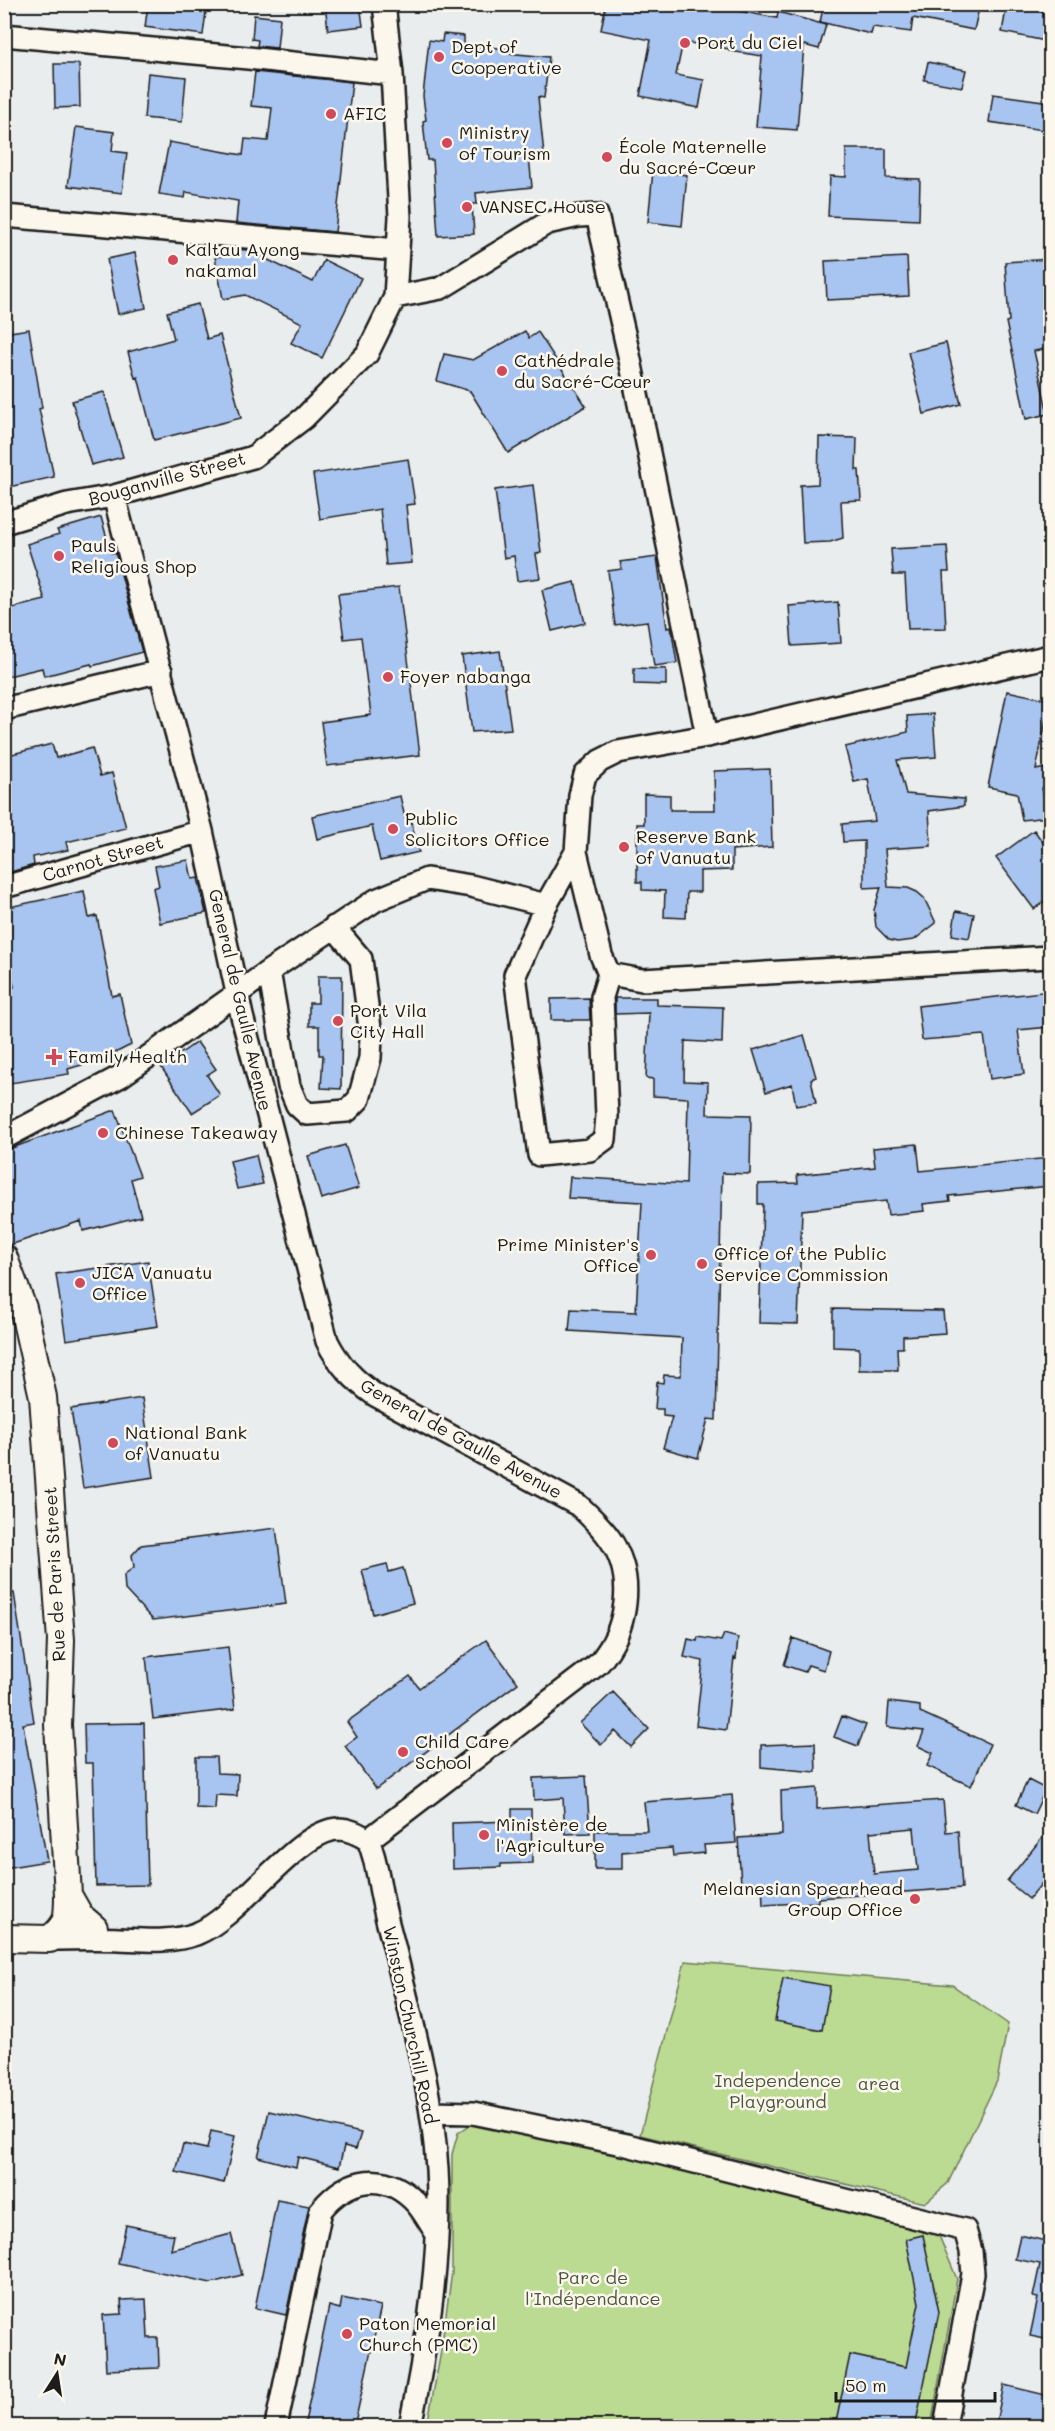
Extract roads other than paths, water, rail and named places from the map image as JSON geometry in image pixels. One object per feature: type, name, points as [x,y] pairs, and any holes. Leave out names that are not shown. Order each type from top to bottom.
[{"type":"street","name":"Bouganville Street","points":[[4,523],[67,504],[114,496],[253,456],[304,418],[367,354],[395,297],[400,217],[392,74],[384,4]]},
{"type":"street","points":[[4,35],[392,74]]},
{"type":"street","points":[[395,297],[441,288],[547,223],[597,214],[629,355],[707,736]]},
{"type":"street","points":[[4,216],[398,250]]},
{"type":"street","name":"General de Gaulle Avenue","points":[[114,496],[202,831],[238,994],[312,1287],[327,1341],[335,1358],[347,1373],[375,1395],[578,1505],[610,1539],[625,1572],[622,1621],[612,1645],[598,1664],[368,1840]]},
{"type":"street","points":[[576,852],[546,905],[515,975],[539,1155],[590,1150],[605,1139],[608,1116],[602,997],[609,974],[601,955],[576,852],[580,795],[585,775],[600,761],[618,752],[707,736],[1050,656]]},
{"type":"street","points":[[4,710],[161,671]]},
{"type":"street","name":"Carnot Street","points":[[4,887],[202,831]]},
{"type":"street","points":[[4,1138],[121,1076],[269,971],[376,900],[428,879],[471,886],[546,905]]},
{"type":"street","points":[[269,971],[289,1086],[297,1105],[307,1114],[347,1111],[359,1099],[370,1058],[371,1036],[362,959],[334,927]]},
{"type":"street","points":[[609,974],[642,980],[1050,957]]},
{"type":"street","name":"Rue de Paris Street","points":[[4,1258],[23,1308],[43,1397],[61,1640],[58,1725],[68,1895],[68,1918],[56,1934]]},
{"type":"street","points":[[4,1938],[56,1934],[117,1939],[173,1940],[200,1932],[221,1918],[293,1854],[324,1832],[345,1830],[368,1840]]},
{"type":"street","name":"Winston Churchill Road","points":[[368,1840],[375,1855],[383,1902],[432,2112],[437,2170],[437,2234],[423,2365],[410,2427]]},
{"type":"street","points":[[68,1895],[80,1916],[94,1928],[117,1939]]},
{"type":"street","points":[[432,2112],[473,2113],[627,2145],[965,2230],[971,2251],[973,2274],[945,2427]]},
{"type":"street","points":[[276,2427],[321,2210],[332,2196],[362,2181],[383,2182],[401,2190],[417,2204],[437,2234]]},
{"type":"place","name":"Port du Ciel","points":[[685,43]]},
{"type":"place","name":"Dept of Cooperative","points":[[439,57]]},
{"type":"place","name":"AFIC","points":[[331,114]]},
{"type":"place","name":"Ministry of Tourism","points":[[447,143]]},
{"type":"place","name":"École Maternelle du Sacré-Cœur","points":[[607,157]]},
{"type":"place","name":"VANSEC House","points":[[467,207]]},
{"type":"place","name":"Kaltau Ayong nakamal","points":[[173,260]]},
{"type":"place","name":"Cathédrale du Sacré-Cœur","points":[[502,371]]},
{"type":"place","name":"Pauls Religious Shop","points":[[59,556]]},
{"type":"place","name":"Foyer nabanga","points":[[388,677]]},
{"type":"place","name":"Public Solicitors Office","points":[[393,829]]},
{"type":"place","name":"Reserve Bank of Vanuatu","points":[[624,847]]},
{"type":"place","name":"Port Vila City Hall","points":[[338,1021]]},
{"type":"place","name":"Family Health","points":[[54,1057]]},
{"type":"place","name":"Chinese Takeaway","points":[[103,1133]]},
{"type":"place","name":"Prime Minister's Office","points":[[651,1255]]},
{"type":"place","name":"Office of the Public Service Commission","points":[[702,1264]]},
{"type":"place","name":"JICA Vanuatu Office","points":[[80,1283]]},
{"type":"place","name":"National Bank of Vanuatu","points":[[113,1443]]},
{"type":"place","name":"Child Care School","points":[[403,1752]]},
{"type":"place","name":"Ministère de l'Agriculture","points":[[484,1835]]},
{"type":"place","name":"Melanesian Spearhead Group Office","points":[[915,1899]]},
{"type":"place","name":"Paton Memorial Church (PMC)","points":[[347,2334]]},
{"type":"park label","name":"area","points":[[879,2084]]},
{"type":"park label","name":"Independence Playground","points":[[778,2091]]},
{"type":"park label","name":"Parc de l'Indépendance","points":[[593,2288]]}]
